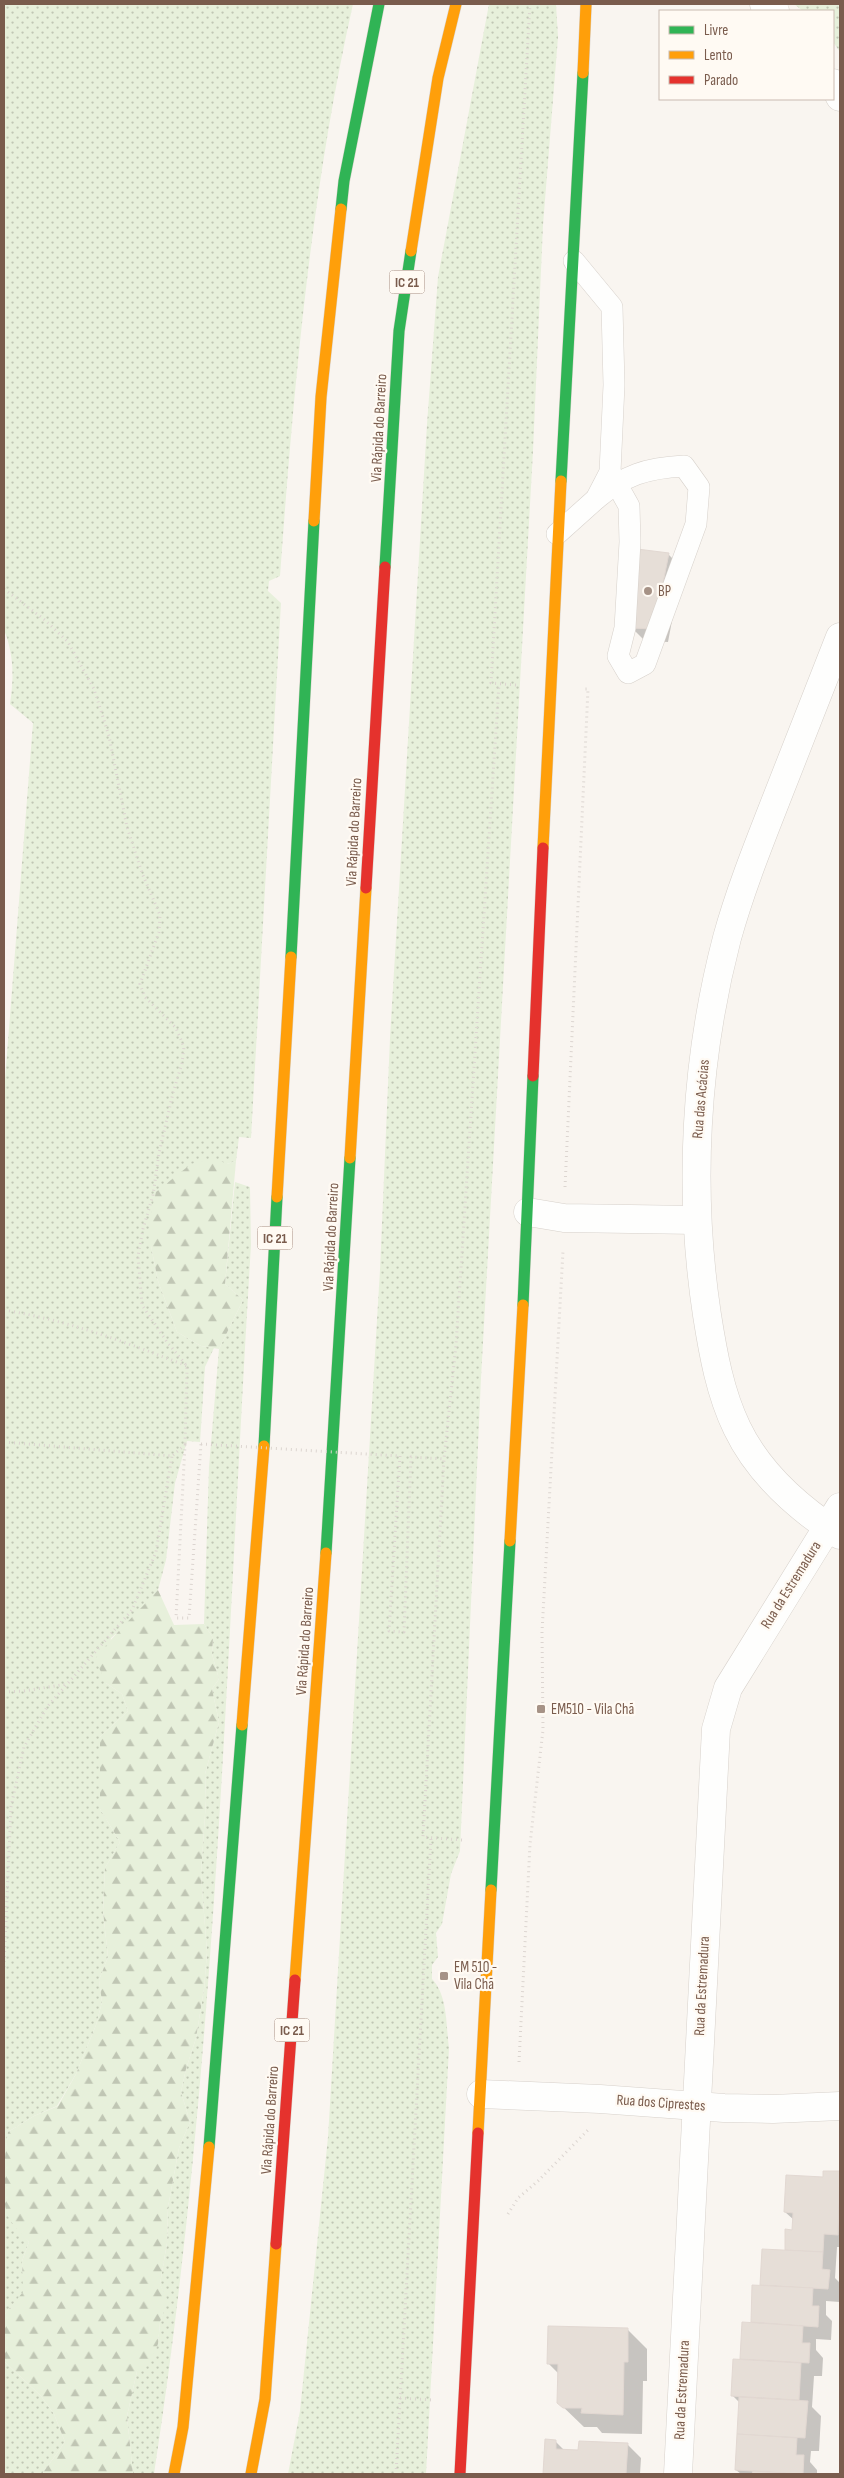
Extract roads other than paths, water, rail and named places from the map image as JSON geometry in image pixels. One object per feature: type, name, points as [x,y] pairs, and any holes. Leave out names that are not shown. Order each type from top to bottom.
[{"type":"main road","name":"IC 21","points":[[174,2474],[183,2427],[206,2189],[263,1463],[320,397],[344,181],[379,4]]},
{"type":"main road","name":"Via Rápida do Barreiro","points":[[251,2474],[265,2399],[330,1503],[399,331],[438,78],[456,4]]},
{"type":"main road","points":[[460,2474],[528,1212],[557,534],[574,261],[586,4]]},
{"type":"street","points":[[834,86],[840,97]]},
{"type":"street","name":"Rua das Acácias","points":[[836,1523],[796,1502],[764,1472],[737,1428],[726,1400],[712,1350],[702,1284],[696,1220],[697,1142],[703,1073],[713,1001],[727,937],[750,866],[840,637]]},
{"type":"street","points":[[528,1212],[564,1218],[696,1220]]},
{"type":"street","name":"Rua da Estremadura","points":[[678,2474],[716,1729],[728,1688],[836,1523]]},
{"type":"street","name":"Rua dos Ciprestes","points":[[481,2094],[773,2110],[840,2106]]},
{"type":"lane","points":[[557,534],[596,500],[613,477],[656,468],[684,466],[699,487],[696,524],[665,614],[645,664],[628,673],[618,656],[625,628],[630,542],[628,506],[613,477],[614,385],[612,307],[574,261]]},
{"type":"place","name":"BP","points":[[648,591]]},
{"type":"place","name":"EM510 - Vila Chã","points":[[541,1709]]},
{"type":"place","name":"EM 510 - Vila Chã","points":[[444,1976]]}]
